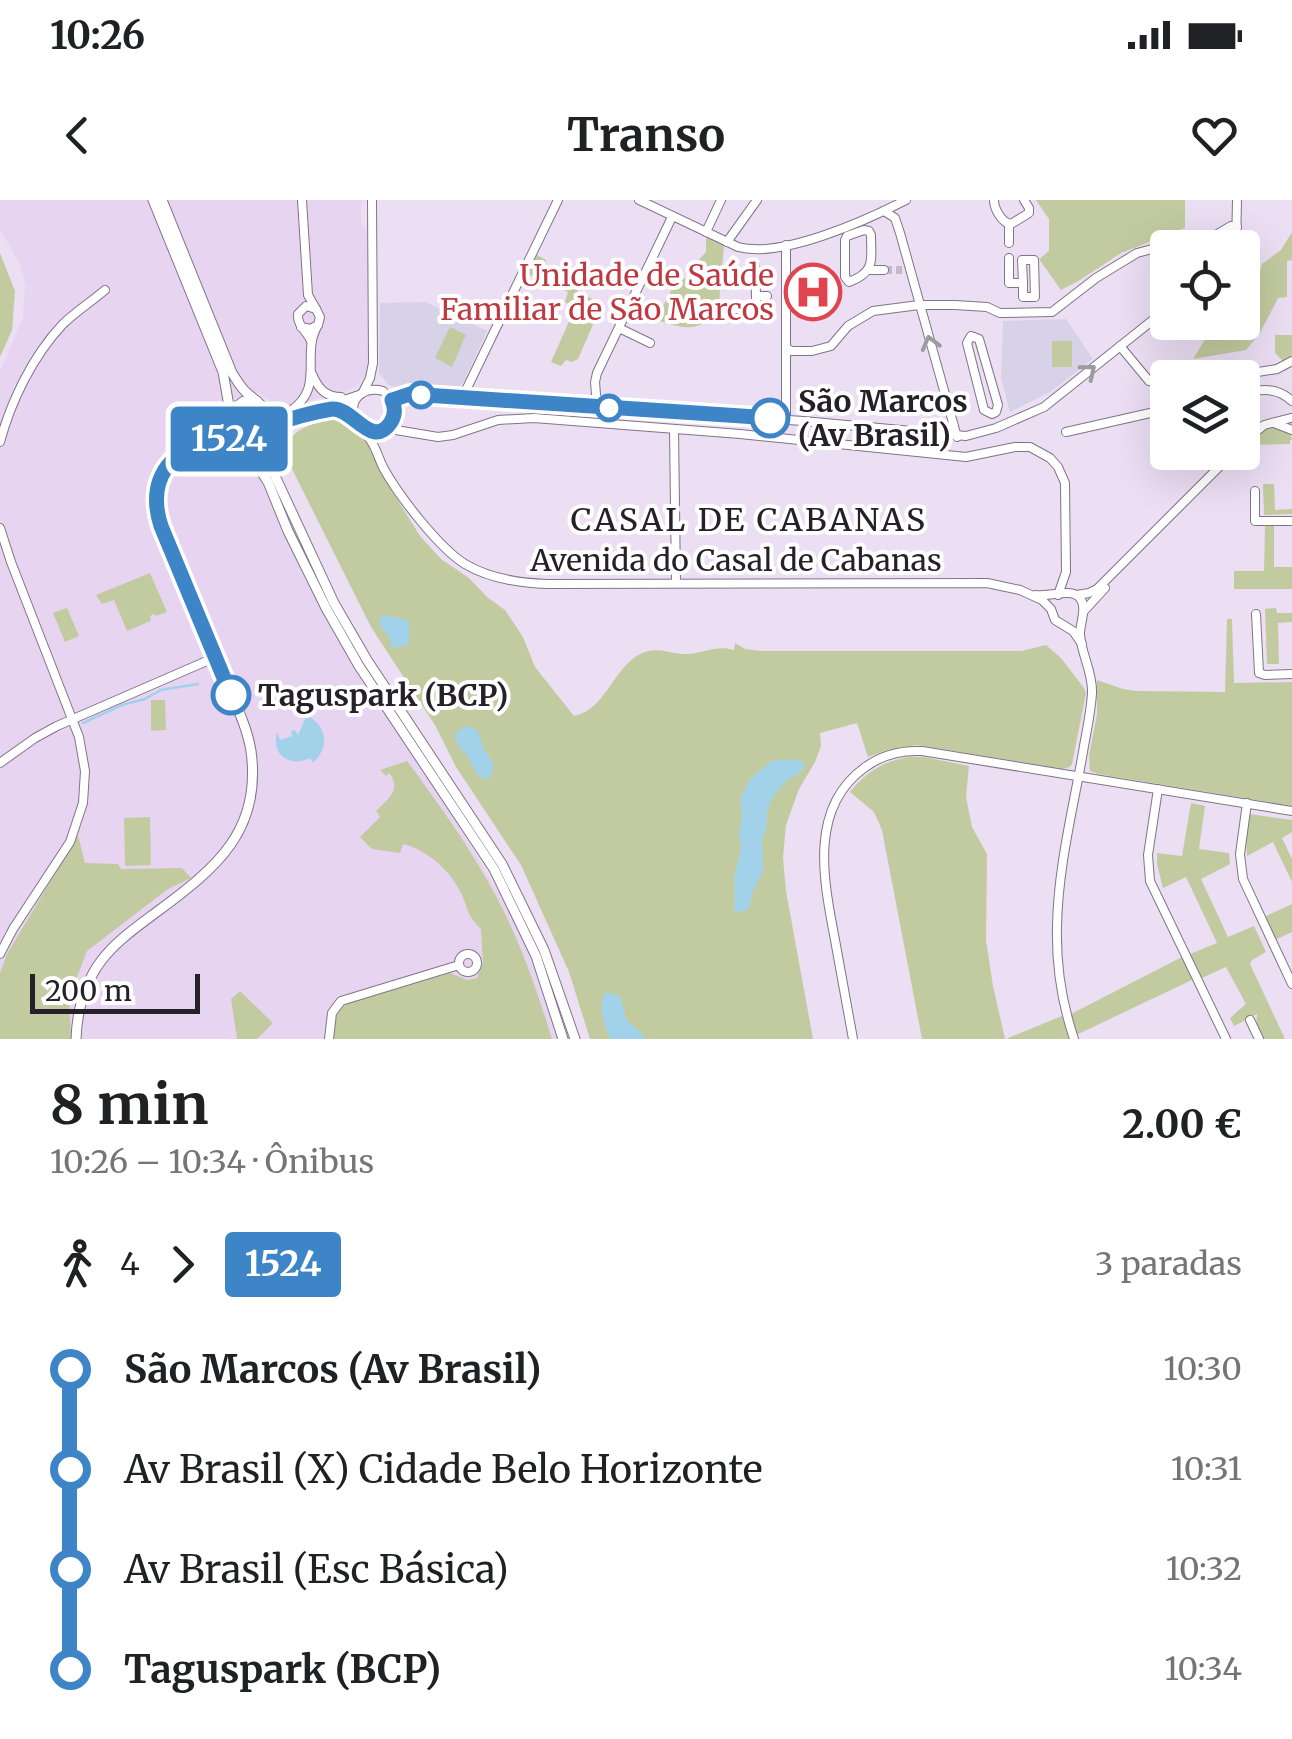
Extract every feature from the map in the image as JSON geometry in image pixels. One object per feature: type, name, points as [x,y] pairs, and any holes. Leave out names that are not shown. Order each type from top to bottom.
[{"type":"main road","points":[[153,200],[223,372],[228,392],[227,430],[268,482],[303,562],[359,666],[494,869],[536,956],[563,1039]]},
{"type":"main road","points":[[162,200],[232,372],[272,417],[269,433],[275,476],[334,603],[366,660],[502,864],[544,950],[575,1039]]},
{"type":"main road","points":[[76,1039],[78,1011],[98,964],[140,924],[210,872],[233,842],[247,814],[252,775],[250,744],[161,526],[156,502],[157,487],[167,466],[180,453],[219,430],[233,407],[244,400],[264,406]]},
{"type":"main road","points":[[207,439],[256,445],[269,433]]},
{"type":"street","points":[[302,200],[308,295],[320,317],[310,341],[312,374],[327,394],[340,398],[359,395]]},
{"type":"street","points":[[357,421],[354,406],[370,378],[372,362],[372,200]]},
{"type":"street","points":[[460,396],[558,200]]},
{"type":"street","points":[[638,200],[727,242],[754,250],[786,246],[833,232],[906,200]]},
{"type":"street","points":[[706,232],[720,203],[707,200]]},
{"type":"street","points":[[727,242],[757,200]]},
{"type":"street","points":[[994,200],[994,206],[1008,224],[1009,243]]},
{"type":"street","points":[[1008,224],[1029,213],[1024,200]]},
{"type":"street","points":[[1237,200],[1237,230]]},
{"type":"street","points":[[883,211],[892,214],[897,223],[905,270],[920,305],[957,436]]},
{"type":"street","points":[[597,407],[596,377],[672,217]]},
{"type":"street","points":[[786,348],[820,350],[831,346],[848,326],[873,311],[920,305],[987,307],[1000,313],[1052,312],[1137,252],[1187,236],[1214,236],[1231,226],[1237,227]]},
{"type":"street","points":[[869,270],[870,233],[864,230],[848,236],[844,243],[846,280],[853,282],[869,270],[884,270]]},
{"type":"street","points":[[786,246],[786,420]]},
{"type":"street","points":[[1009,258],[1009,283],[1022,283]]},
{"type":"street","points":[[1022,260],[1034,260],[1035,297],[1023,297],[1022,283],[1022,260]]},
{"type":"street","points":[[720,310],[756,309],[755,265]]},
{"type":"street","points":[[0,442],[17,397],[42,352],[65,322],[105,290]]},
{"type":"street","points":[[295,322],[308,295]]},
{"type":"street","points":[[756,296],[766,296]]},
{"type":"street","points":[[300,310],[309,306],[316,309]]},
{"type":"street","points":[[295,322],[310,329],[318,325]]},
{"type":"street","points":[[295,322],[310,341]]},
{"type":"street","points":[[379,456],[377,442],[391,422],[394,404],[410,394],[972,435],[1044,407],[1150,322]]},
{"type":"street","points":[[620,328],[650,343]]},
{"type":"street","points":[[992,414],[998,405],[979,340],[972,336],[966,344],[984,410],[992,414],[996,428]]},
{"type":"street","points":[[1120,346],[1150,381]]},
{"type":"street","points":[[1260,372],[1292,361]]},
{"type":"street","points":[[372,362],[376,380],[394,404],[400,424],[414,434]]},
{"type":"street","points":[[290,412],[302,402],[312,374]]},
{"type":"street","points":[[264,406],[290,412],[373,389],[383,392]]},
{"type":"street","points":[[1260,390],[1279,392],[1291,402]]},
{"type":"street","points":[[269,433],[286,421],[332,409],[344,410],[370,430],[445,436],[498,420],[524,418],[971,457],[1020,446],[1030,448],[1045,454],[1058,467],[1066,489],[1066,572],[1050,609]]},
{"type":"street","points":[[1066,432],[1150,412]]},
{"type":"street","points":[[1260,428],[1292,416]]},
{"type":"street","points":[[1292,416],[1292,430]]},
{"type":"street","name":"Avenida do Casal de Cabanas","points":[[357,421],[388,475],[435,539],[479,572],[531,583],[973,582],[1003,586],[1042,600],[1055,620],[1082,644]]},
{"type":"street","points":[[1270,423],[1292,430]]},
{"type":"street","points":[[674,430],[676,583]]},
{"type":"street","points":[[1076,595],[1097,589],[1216,470]]},
{"type":"street","points":[[1254,491],[1255,521],[1292,521]]},
{"type":"street","points":[[1065,625],[1076,623],[1162,526]]},
{"type":"street","points":[[0,528],[80,737],[86,771],[80,814],[66,850],[0,954]]},
{"type":"street","points":[[1066,572],[1083,603],[1082,644],[1092,692],[1063,861],[1057,924],[1060,979],[1074,1039]]},
{"type":"street","name":"Avenida do Casal de Cabanas","points":[[1029,594],[1076,595]]},
{"type":"street","points":[[1256,614],[1258,672],[1292,674]]},
{"type":"street","points":[[0,763],[35,738],[73,719],[216,657]]},
{"type":"street","points":[[853,1039],[824,884],[823,846],[843,790],[879,758],[911,750],[1292,811]]},
{"type":"street","points":[[1158,789],[1148,849],[1150,881],[1223,1038]]},
{"type":"street","points":[[1247,803],[1240,854],[1243,878],[1292,984]]},
{"type":"street","points":[[329,1039],[332,1012],[341,1001],[459,966]]},
{"type":"street","points":[[1250,1020],[1260,1039]]},
{"type":"shaded area","points":[[0,200],[365,200],[361,224],[368,232],[367,373],[349,390],[288,407],[257,392],[224,402],[216,425],[226,444],[255,469],[305,579],[347,657],[451,813],[503,900],[539,977],[559,1039],[0,1039],[0,372],[23,317],[25,284],[19,262],[0,230]]},
{"type":"shaded area","points":[[425,302],[487,331],[457,389],[395,387],[379,373],[380,303]]},
{"type":"shaded area","points":[[1066,319],[1093,359],[1050,392],[1010,412],[1001,378],[1003,321]]},
{"type":"green space","points":[[1036,200],[1185,200],[1185,228],[1150,230],[1150,242],[1121,253],[1061,290],[1039,259],[1049,251],[1049,219]]},
{"type":"green space","points":[[1292,232],[1287,297],[1278,298],[1260,333],[1262,264],[1281,250]]},
{"type":"green space","points":[[706,237],[724,245],[718,315],[688,327],[656,320],[674,285],[690,275],[706,252]]},
{"type":"green space","points":[[0,253],[15,291],[12,330],[0,357]]},
{"type":"green space","points":[[537,255],[546,260],[545,265],[569,275],[568,279],[580,286],[577,291],[602,304],[578,359],[566,360],[561,366],[551,362],[575,308],[565,302],[568,292],[528,274]]},
{"type":"green space","points":[[450,327],[466,335],[452,367],[435,358]]},
{"type":"green space","points":[[1275,335],[1292,335],[1292,358],[1285,363],[1275,353]]},
{"type":"green space","points":[[1205,340],[1254,340],[1246,350],[1193,359]]},
{"type":"green space","points":[[1052,341],[1072,341],[1072,367],[1052,367]]},
{"type":"green space","points":[[345,418],[370,446],[382,475],[420,536],[441,559],[505,610],[523,637],[535,667],[574,716],[596,704],[628,663],[649,651],[688,654],[734,650],[735,643],[761,651],[1022,651],[1046,645],[1061,658],[1086,693],[1072,764],[1062,769],[917,745],[868,757],[857,723],[820,733],[821,746],[786,825],[783,858],[813,1039],[590,1039],[569,972],[521,865],[371,627],[283,451],[298,431]]},
{"type":"green space","points":[[1269,425],[1290,432],[1292,440],[1290,444],[1260,445],[1260,433]]},
{"type":"green space","points":[[1263,484],[1274,484],[1275,510],[1292,509],[1292,514],[1264,515]]},
{"type":"green space","points":[[1265,525],[1274,525],[1274,567],[1292,567],[1292,589],[1234,589],[1234,571],[1264,571]]},
{"type":"green space","points":[[150,573],[167,612],[154,614],[151,621],[127,631],[114,600],[102,604],[96,595]]},
{"type":"green space","points":[[67,608],[79,636],[65,642],[53,613]]},
{"type":"green space","points":[[1276,608],[1277,613],[1292,613],[1292,622],[1278,623],[1279,664],[1267,664],[1265,609]]},
{"type":"green space","points":[[1227,619],[1232,619],[1234,683],[1292,682],[1292,806],[1090,771],[1097,680],[1137,691],[1225,692]]},
{"type":"green space","points":[[151,700],[165,700],[166,730],[151,731]]},
{"type":"green space","points":[[909,757],[969,766],[966,797],[972,827],[987,854],[986,940],[1005,1039],[922,1039],[882,830],[874,812],[850,792],[876,768]]},
{"type":"green space","points":[[407,761],[496,896],[513,930],[552,1039],[334,1039],[338,1014],[349,1003],[450,973],[467,980],[477,978],[483,962],[481,929],[445,870],[412,847],[403,844],[400,853],[372,849],[360,837],[380,817],[376,811],[394,789],[389,773],[386,776],[380,770]]},
{"type":"green space","points":[[1191,803],[1205,806],[1199,849],[1229,853],[1230,864],[1201,879],[1228,937],[1254,926],[1266,952],[1250,964],[1285,1039],[1262,1039],[1256,1027],[1257,1014],[1234,1026],[1230,1018],[1246,1004],[1226,967],[1202,978],[1190,954],[1217,943],[1186,877],[1163,888],[1157,853],[1182,856]]},
{"type":"green space","points":[[1249,814],[1292,820],[1292,832],[1282,838],[1292,859],[1292,882],[1273,842],[1247,856]]},
{"type":"green space","points":[[150,817],[151,865],[125,866],[124,818]]},
{"type":"green space","points":[[78,835],[85,863],[118,864],[121,869],[182,868],[191,878],[168,889],[87,951],[69,998],[71,1039],[0,1039],[0,973],[7,954]]},
{"type":"green space","points":[[1292,904],[1292,932],[1275,940],[1266,916]]},
{"type":"green space","points":[[1182,957],[1194,979],[1076,1035],[1069,1015]]},
{"type":"green space","points":[[240,991],[273,1023],[257,1039],[237,1039],[231,999]]},
{"type":"green space","points":[[1062,1016],[1069,1039],[1008,1039],[1008,1038]]},
{"type":"water","points":[[385,615],[409,622],[407,645],[391,646],[379,624]]},
{"type":"water","points":[[307,715],[322,731],[322,750],[313,763],[310,758],[289,760],[279,753],[277,732],[280,740],[292,736],[291,731],[298,735]]},
{"type":"water","points":[[465,726],[478,731],[492,761],[493,771],[488,780],[477,773],[456,741],[455,734]]},
{"type":"water","points":[[773,760],[800,760],[805,765],[772,798],[762,839],[763,871],[749,909],[735,913],[734,878],[741,848],[740,799],[751,778]]},
{"type":"water","points":[[606,992],[620,996],[626,1019],[647,1039],[610,1039],[602,1009]]},
{"type":"waterway","points":[[83,723],[161,690],[198,684]]},
{"type":"tunnel","points":[[884,270],[902,270]]},
{"type":"bus line","name":"1524","points":[[231,695],[156,508],[163,471],[187,449],[216,438],[256,445],[286,421],[332,409],[350,413],[359,424],[374,431],[388,426],[393,418],[392,400],[410,394],[770,418]]},
{"type":"place","name":"Unidade de Saúde Familiar de São Marcos","points":[[813,292]]},
{"type":"place","name":"São Marcos (Av Brasil)","points":[[770,418]]},
{"type":"place","name":"Taguspark (BCP)","points":[[231,695]]},
{"type":"district","name":"CASAL DE CABANAS","points":[[749,520]]}]
